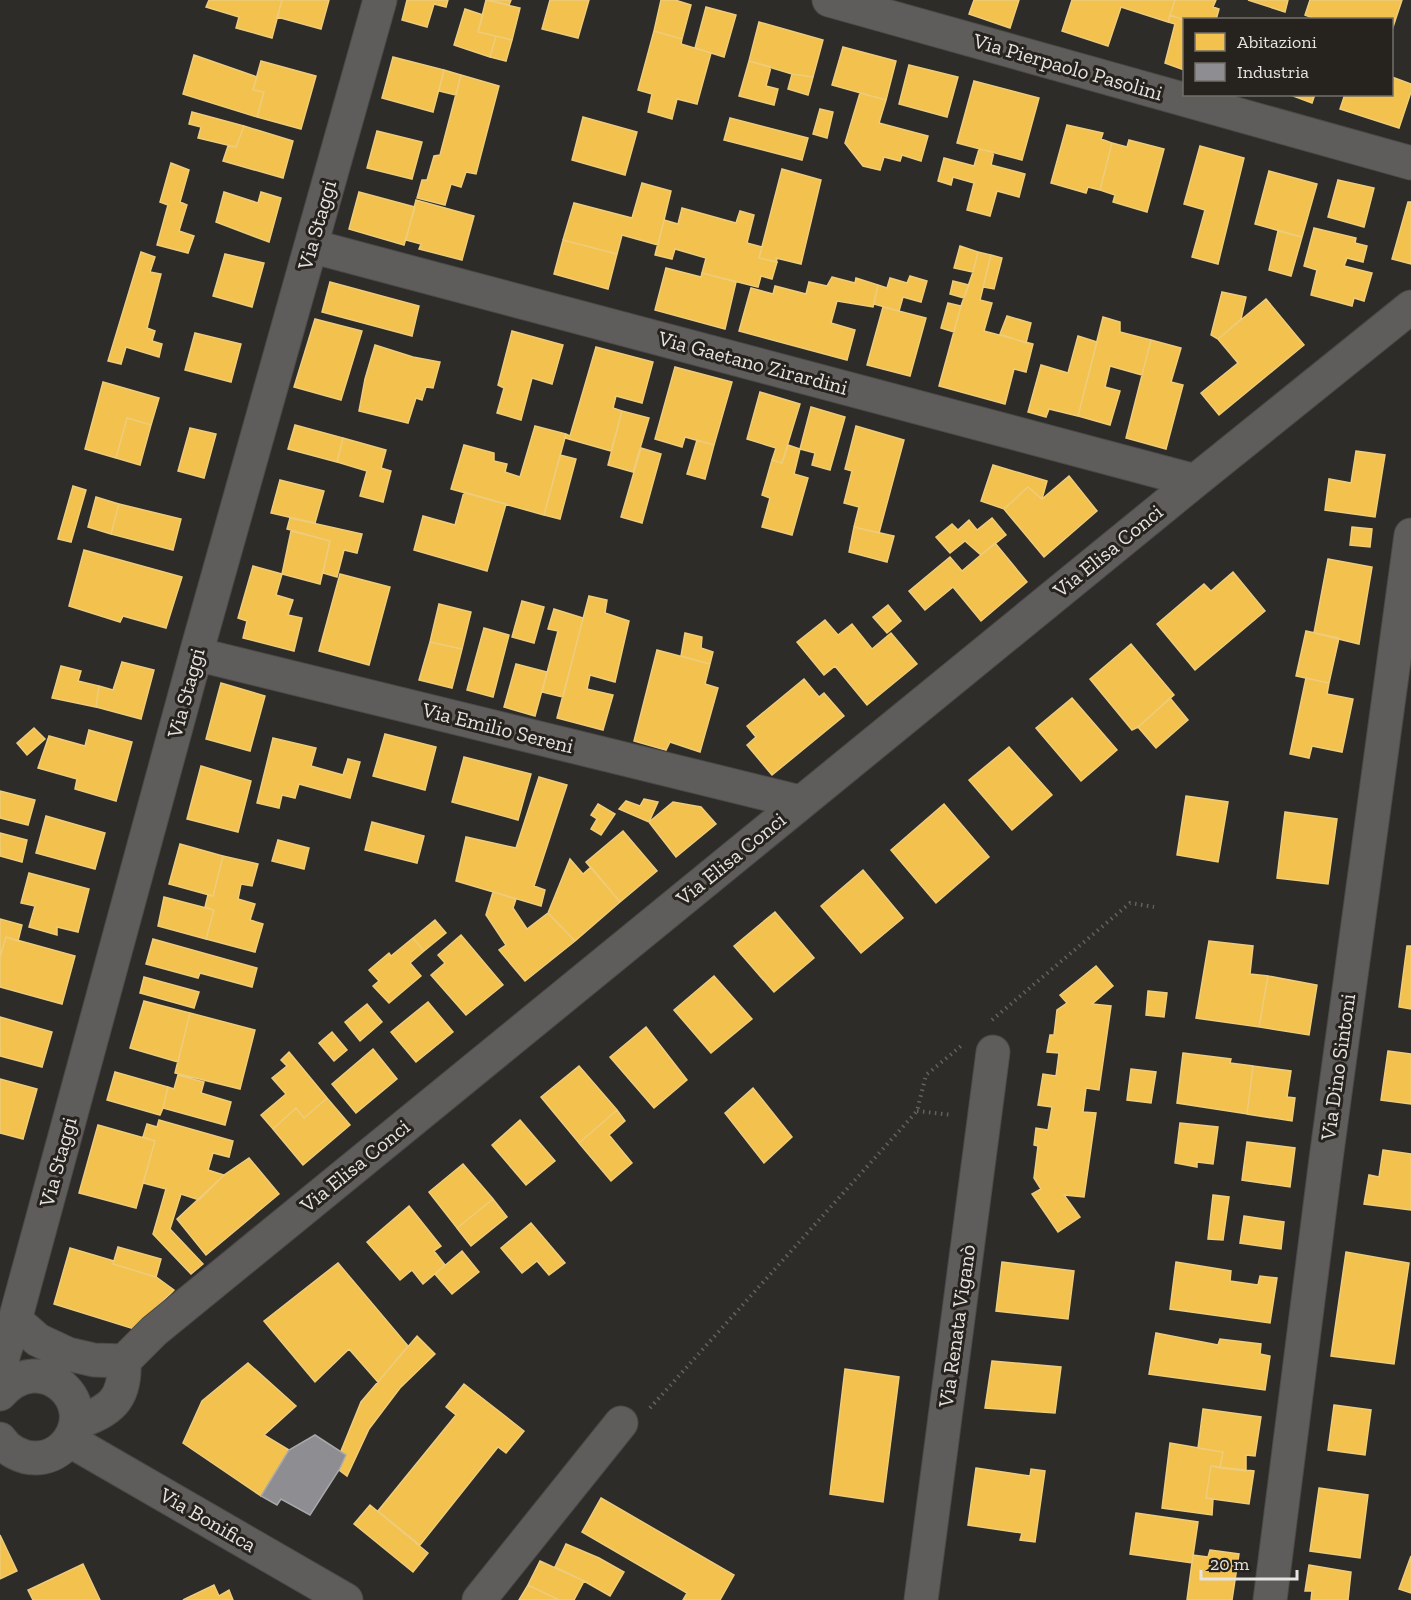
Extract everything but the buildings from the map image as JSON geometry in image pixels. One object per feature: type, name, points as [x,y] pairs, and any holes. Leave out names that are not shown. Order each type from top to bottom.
[{"type":"street","name":"Via Staggi","points":[[4,1390],[0,1371],[4,1353],[15,1320],[196,654],[380,0]]},
{"type":"street","name":"Via Pierpaolo Pasolini","points":[[829,0],[1411,163]]},
{"type":"street","name":"Via Gaetano Zirardini","points":[[311,246],[1195,481]]},
{"type":"street","name":"Via Elisa Conci","points":[[124,1361],[154,1331],[800,802],[1411,307]]},
{"type":"street","name":"Via Dino Sintoni","points":[[1270,1600],[1326,1159],[1411,535]]},
{"type":"street","name":"Via Emilio Sereni","points":[[196,654],[800,802]]},
{"type":"street","name":"Via Renata Viganò","points":[[921,1600],[991,1038]]},
{"type":"street","points":[[0,1439],[12,1451],[23,1457],[36,1458],[55,1453],[60,1450],[73,1431],[111,1405],[121,1392],[124,1372],[124,1361],[94,1360],[68,1354],[38,1340],[15,1320]]},
{"type":"street","points":[[4,1390],[20,1378],[33,1375],[48,1377],[60,1384],[70,1395],[75,1408],[73,1431]]},
{"type":"street","points":[[478,1600],[621,1423]]},
{"type":"street","name":"Via Bonifica","points":[[73,1431],[346,1600]]},
{"type":"path","points":[[991,1038],[1130,903],[1154,907]]},
{"type":"path","points":[[621,1423],[636,1424],[916,1111],[927,1075],[962,1045]]}]
